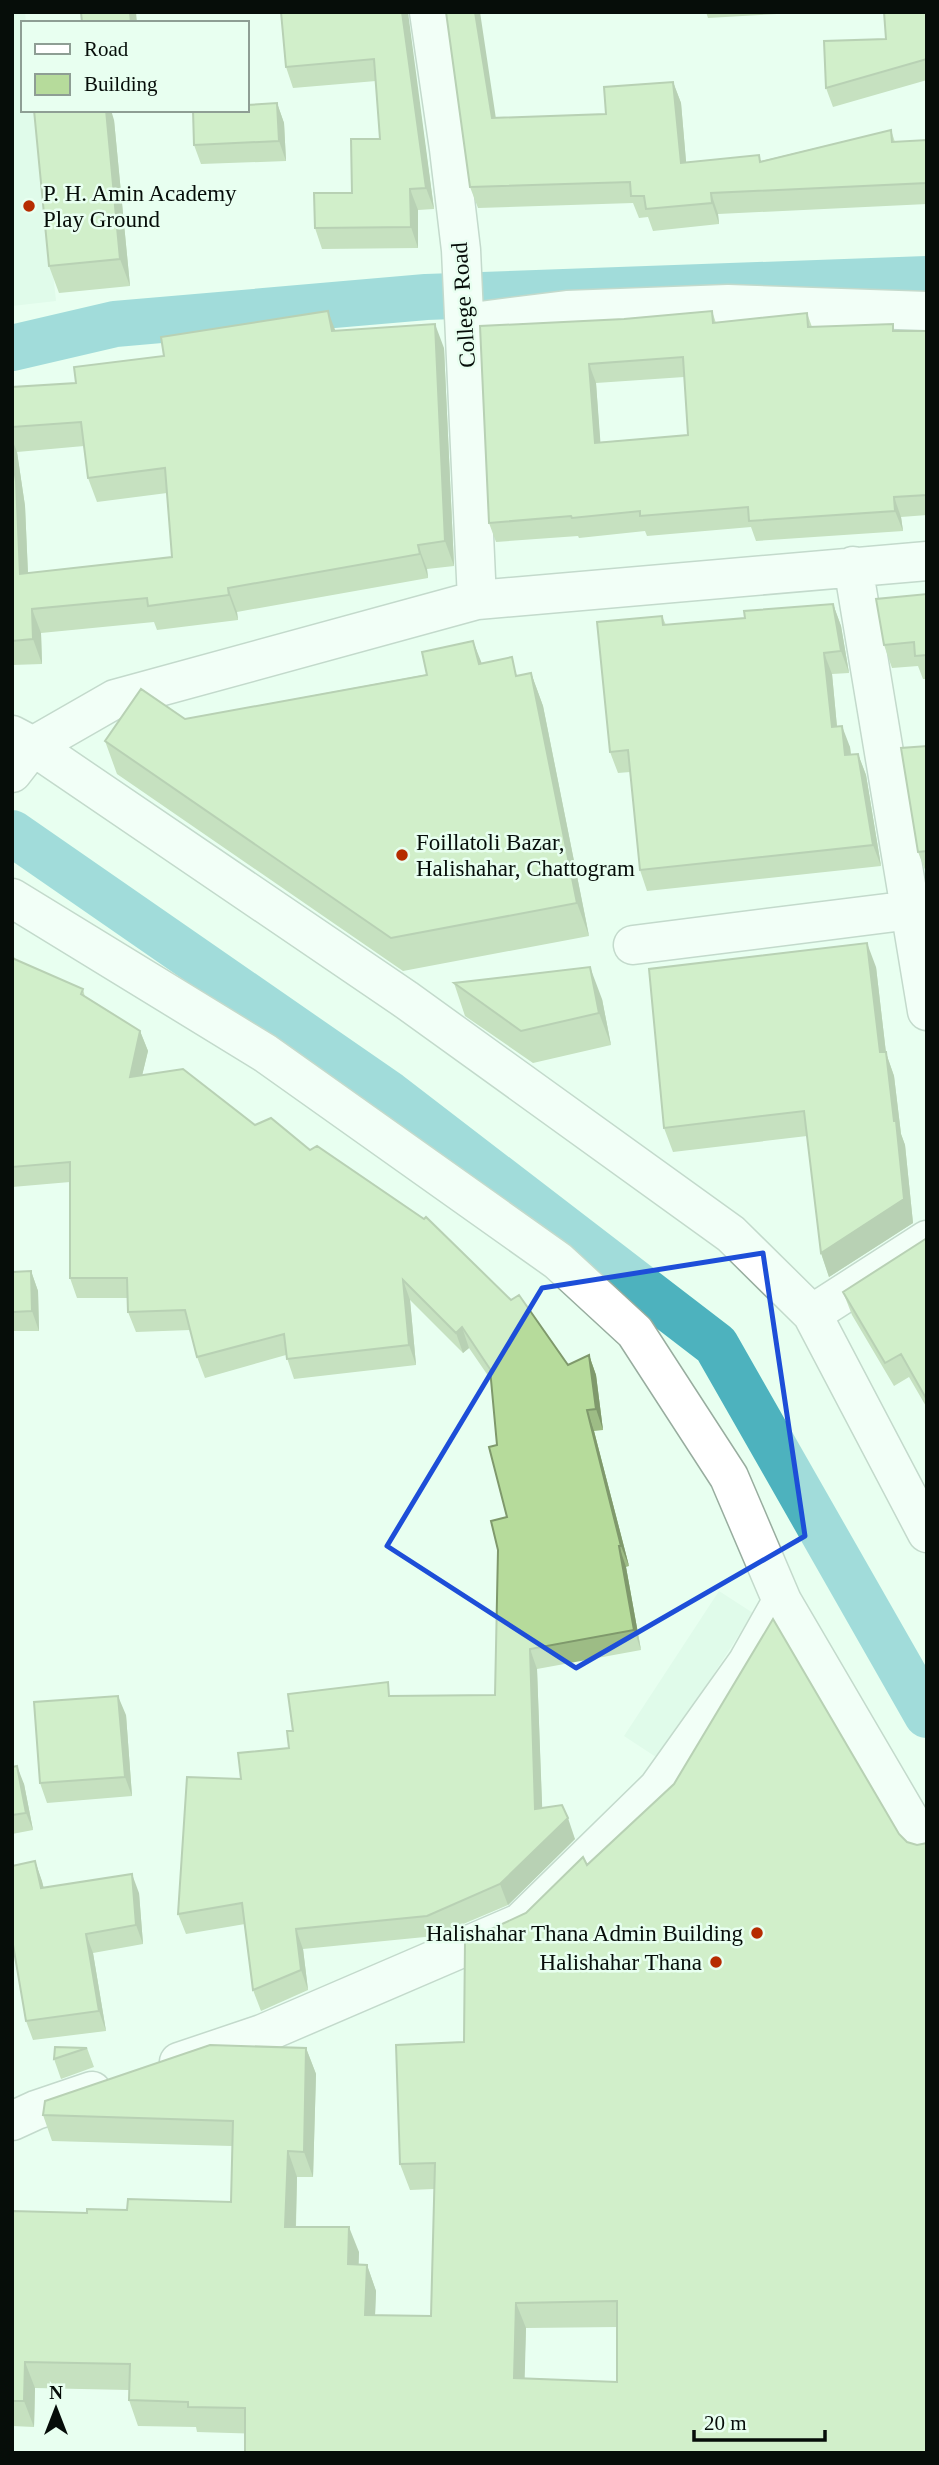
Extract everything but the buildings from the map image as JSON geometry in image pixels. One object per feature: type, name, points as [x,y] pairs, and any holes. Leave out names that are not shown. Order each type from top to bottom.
[{"type":"street","name":"College Road","points":[[429,12],[449,149],[461,259],[477,600]]},
{"type":"street","points":[[465,320],[567,310],[728,304],[927,311]]},
{"type":"street","points":[[927,561],[477,600],[116,699],[19,755],[405,999],[731,1234],[812,1314],[927,1534]]},
{"type":"street","points":[[853,566],[918,909],[927,1011]]},
{"type":"street","points":[[12,898],[265,1054],[558,1261],[635,1332],[729,1477],[782,1601],[927,1849]]},
{"type":"street","points":[[633,945],[918,909]]},
{"type":"street","points":[[812,1314],[927,1240]]},
{"type":"street","points":[[12,2121],[36,2110],[262,2035],[520,1923],[658,1788],[747,1663],[782,1601]]},
{"type":"highlighted area","points":[[763,1253],[805,1536],[576,1668],[387,1546],[542,1288]]},
{"type":"shaded area","name":"P. H. Amin Academy Play Ground","points":[[12,12],[25,12],[26,21],[21,21],[21,112],[36,112],[56,301],[12,306]]},
{"type":"shaded area","points":[[719,1591],[753,1613],[659,1759],[624,1736]]},
{"type":"waterway","points":[[12,348],[115,324],[426,297],[927,279]]},
{"type":"waterway","points":[[12,833],[389,1094],[716,1345],[927,1715]]},
{"type":"place","name":"P. H. Amin Academy Play Ground","points":[[29,206]]},
{"type":"place","name":"Foillatoli Bazar, Halishahar, Chattogram","points":[[402,855]]},
{"type":"place","name":"Halishahar Thana Admin Building","points":[[757,1933]]},
{"type":"place","name":"Halishahar Thana","points":[[716,1962]]}]
